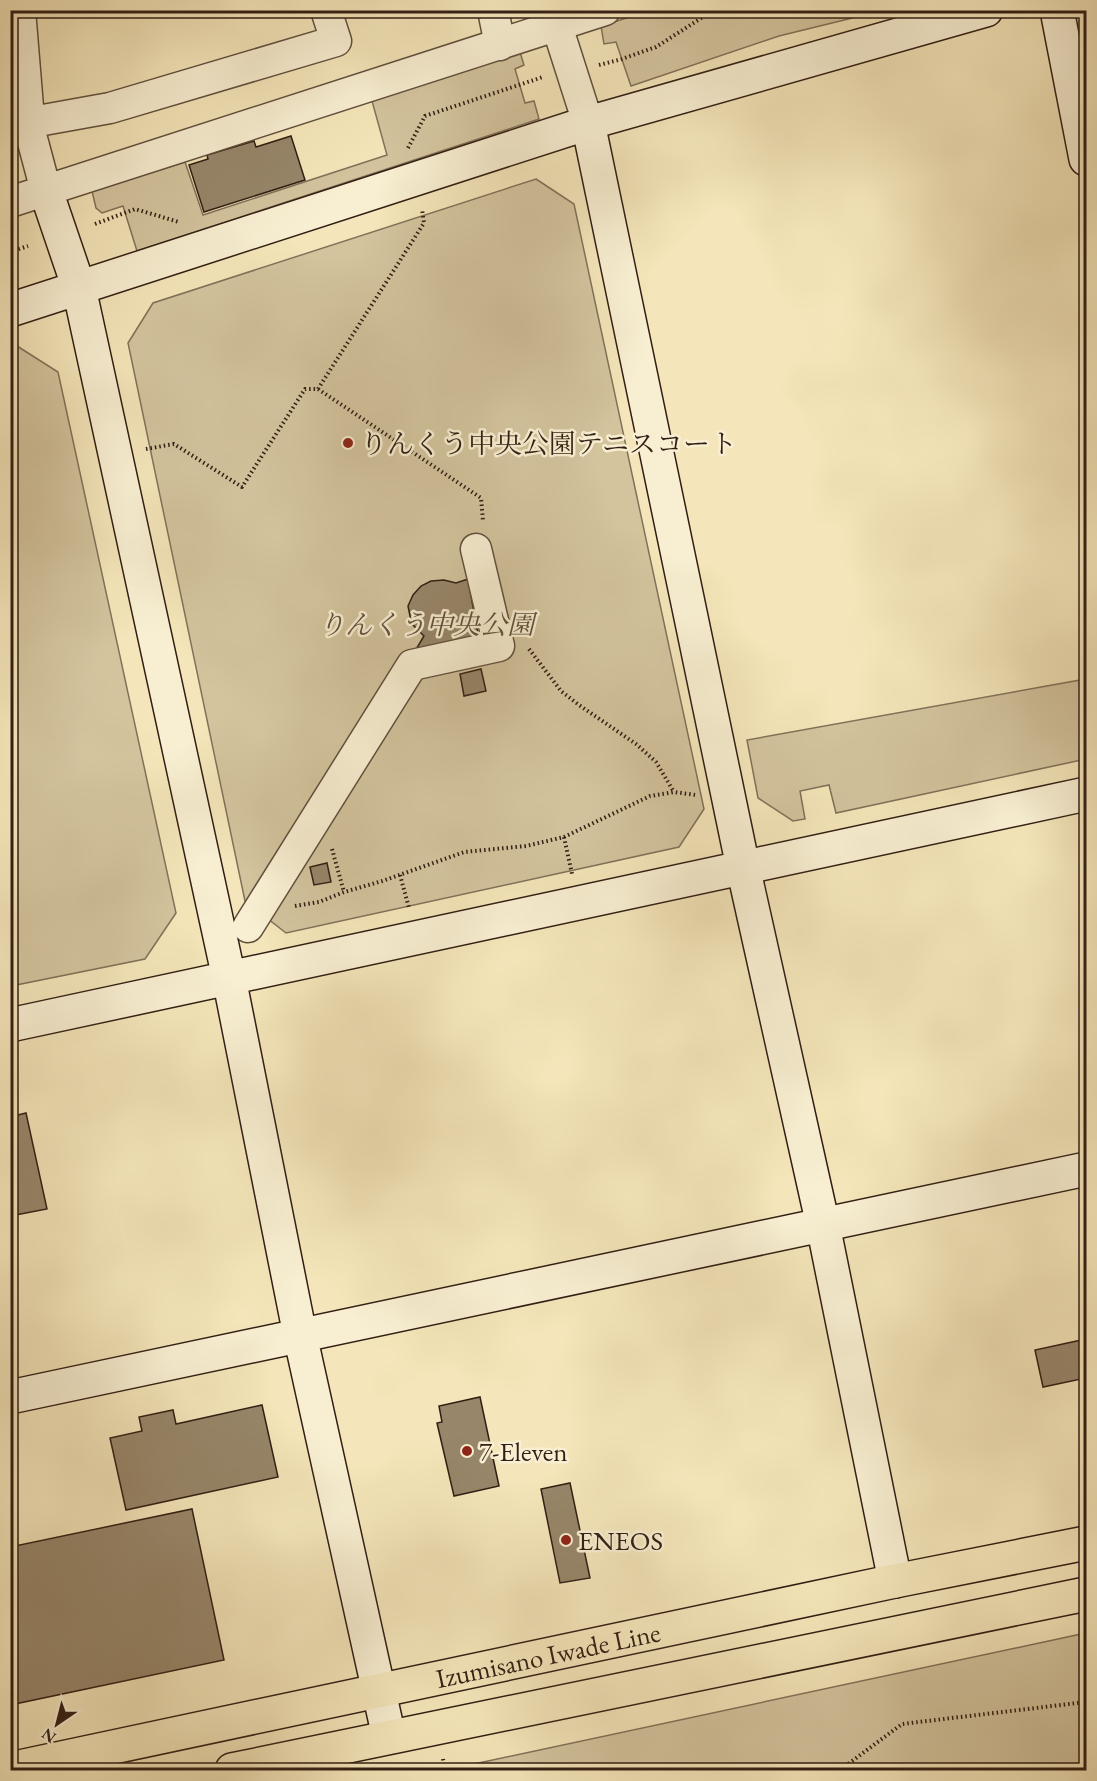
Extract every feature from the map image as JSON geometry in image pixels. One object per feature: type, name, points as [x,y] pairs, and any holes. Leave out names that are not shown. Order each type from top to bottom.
[{"type":"main road","name":"Izumisano Iwade Line","points":[[10,1769],[895,1581],[1086,1543]]},
{"type":"main road","name":"Izumisano Iwade Line","points":[[232,1770],[1086,1594]]},
{"type":"street","points":[[20,10],[20,124],[79,288],[229,978],[300,1335],[388,1737]]},
{"type":"street","points":[[20,124],[110,108],[336,41],[326,10]]},
{"type":"street","points":[[493,10],[500,45]]},
{"type":"street","points":[[10,202],[605,10]]},
{"type":"street","points":[[10,310],[588,123],[986,10]]},
{"type":"street","points":[[1058,10],[1086,159]]},
{"type":"street","points":[[557,26],[588,123],[743,867],[823,1226],[895,1581]]},
{"type":"street","points":[[248,927],[412,664],[500,646],[476,549]]},
{"type":"street","points":[[10,1025],[1086,794]]},
{"type":"street","points":[[10,1397],[1086,1169]]},
{"type":"path","points":[[590,68],[656,47],[714,10]]},
{"type":"path","points":[[404,154],[425,116],[552,74]]},
{"type":"path","points":[[318,389],[424,223],[421,206]]},
{"type":"path","points":[[95,224],[135,209],[189,225]]},
{"type":"path","points":[[10,252],[28,246]]},
{"type":"path","points":[[142,450],[174,444],[242,488],[305,389],[318,389],[481,498],[484,535],[476,549]]},
{"type":"path","points":[[500,646],[513,643],[529,649],[561,692],[636,744],[656,762],[674,792]]},
{"type":"path","points":[[266,899],[285,908],[319,902],[464,852],[526,846],[564,837],[650,796],[674,792],[699,795]]},
{"type":"path","points":[[564,837],[572,878]]},
{"type":"path","points":[[400,875],[410,911]]},
{"type":"path","points":[[837,1770],[902,1724],[1086,1702]]},
{"type":"path","points":[[442,1758],[445,1770]]},
{"type":"green space","points":[[649,11],[881,11],[779,36],[631,86],[616,42],[604,44],[601,26]]},
{"type":"green space","points":[[520,52],[524,65],[515,69],[525,103],[534,101],[539,119],[137,251],[123,206],[102,213],[96,208],[92,191],[185,162],[203,215],[387,155],[372,101]]},
{"type":"green space","name":"りんくう中央公園","points":[[536,179],[574,204],[704,809],[679,847],[286,933],[245,901],[128,343],[153,303]]},
{"type":"green space","points":[[17,346],[58,372],[176,913],[145,959],[11,986],[10,349]]},
{"type":"green space","points":[[1086,679],[1086,759],[836,813],[829,785],[800,791],[805,819],[793,821],[758,798],[747,740]]},
{"type":"green space","points":[[1086,1633],[1086,1770],[446,1770]]},
{"type":"building","points":[[291,136],[305,180],[204,212],[189,165],[208,159],[207,155],[254,141],[256,147]]},
{"type":"building","points":[[468,579],[479,640],[415,651],[424,636],[412,624],[408,606],[413,595],[421,586],[431,581],[444,580],[456,583]]},
{"type":"building","points":[[481,669],[486,691],[464,696],[460,674]]},
{"type":"building","points":[[327,863],[331,882],[314,885],[310,867]]},
{"type":"building","points":[[26,1113],[47,1209],[10,1216],[10,1117]]},
{"type":"building","points":[[1086,1339],[1086,1378],[1043,1387],[1035,1350]]},
{"type":"building","points":[[480,1397],[499,1486],[454,1496],[437,1423],[442,1422],[439,1406]]},
{"type":"building","points":[[262,1405],[278,1477],[126,1510],[110,1438],[142,1431],[139,1417],[173,1410],[176,1424]]},
{"type":"building","points":[[570,1483],[590,1578],[560,1583],[541,1489]]},
{"type":"building","points":[[192,1509],[224,1660],[10,1705],[10,1547]]},
{"type":"place","name":"りんくう中央公園テニスコート","points":[[348,443]]},
{"type":"place","name":"7-Eleven","points":[[467,1451]]},
{"type":"place","name":"ENEOS","points":[[566,1540]]}]
